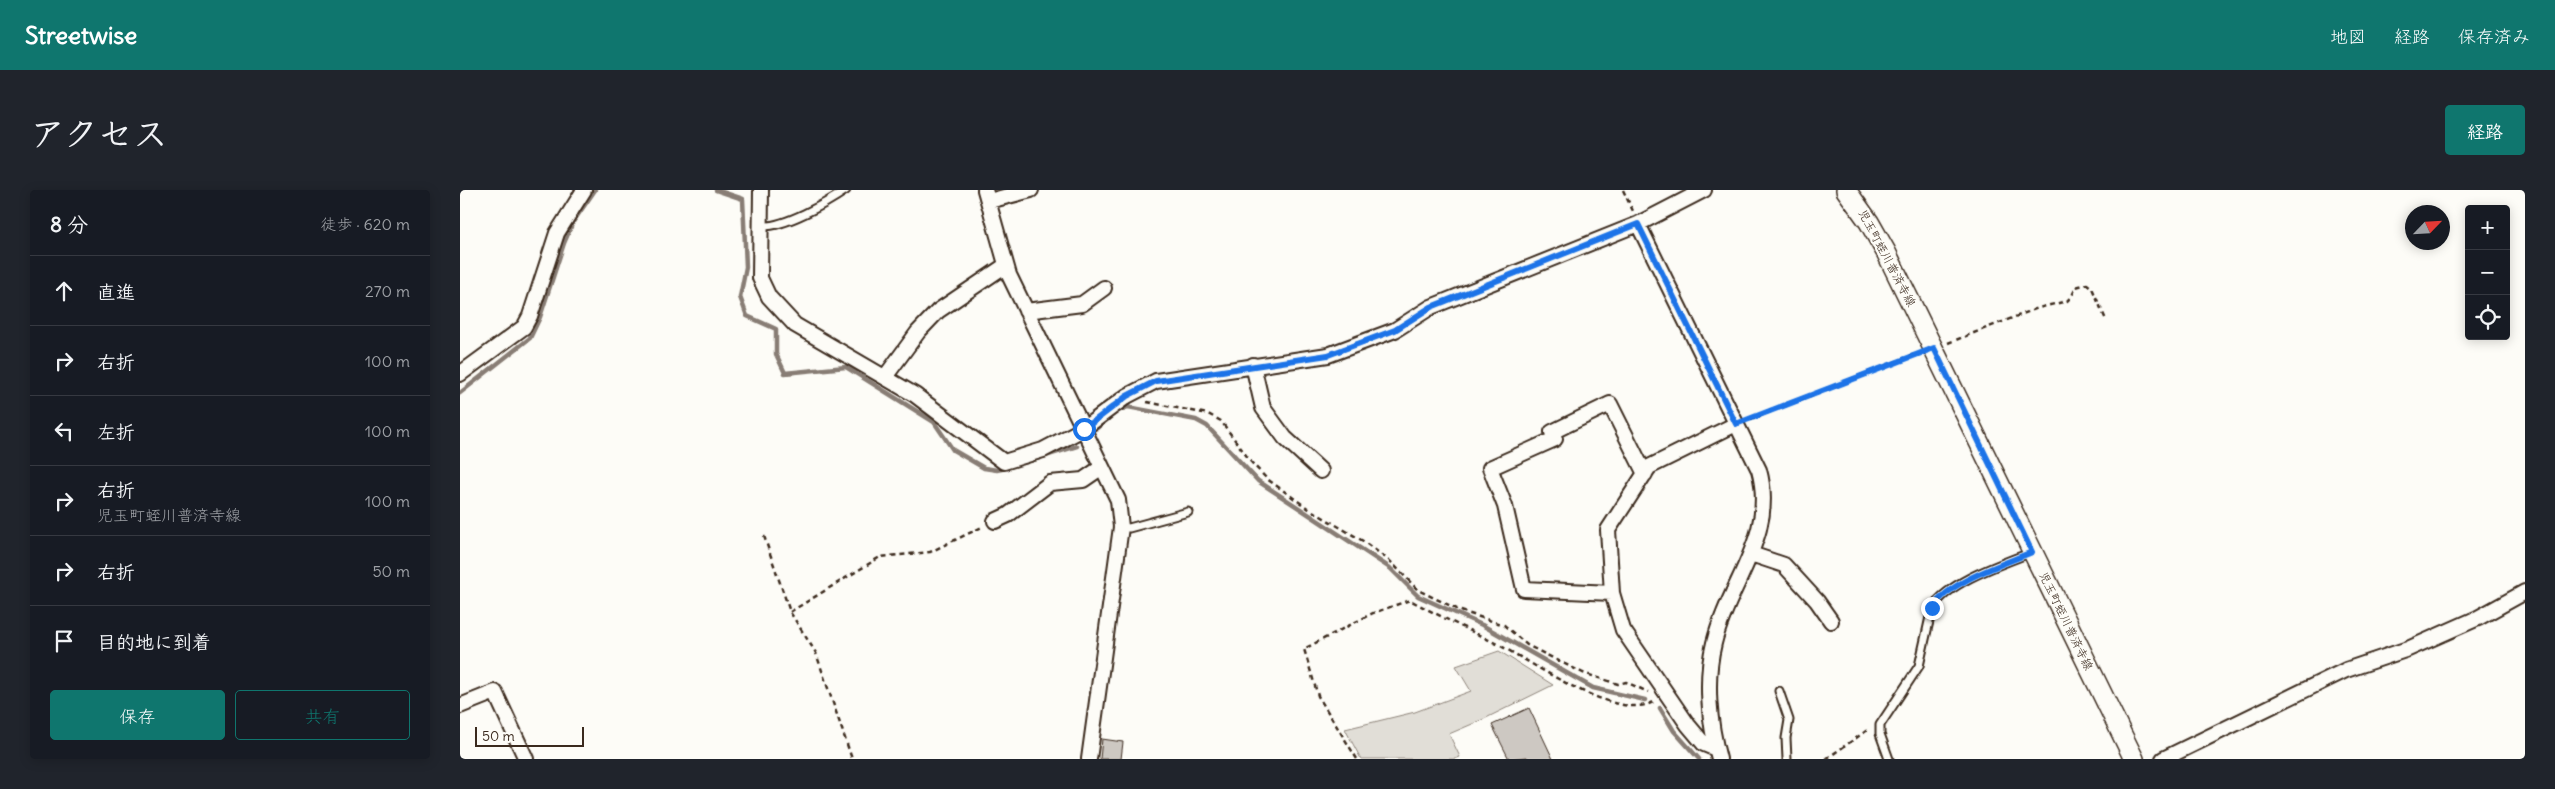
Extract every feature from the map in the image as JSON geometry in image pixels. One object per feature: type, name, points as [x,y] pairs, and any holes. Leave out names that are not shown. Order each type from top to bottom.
[{"type":"main road","name":"児玉町蛭川普済寺線","points":[[1846,190],[1878,237],[2134,759]]},
{"type":"street","points":[[460,374],[524,327],[530,316],[561,224],[584,190]]},
{"type":"street","points":[[761,190],[760,278],[769,297],[795,325],[915,395],[1004,462],[1043,450],[1084,429],[1127,396],[1156,381],[1328,355],[1395,330],[1431,307],[1638,224],[1704,190]]},
{"type":"street","points":[[1031,190],[987,195],[1006,265],[1026,312],[1118,500],[1121,527],[1088,759]]},
{"type":"street","points":[[1638,224],[1759,470],[1765,501],[1758,538],[1714,641],[1709,669],[1710,707],[1718,754]]},
{"type":"street","points":[[885,377],[918,332],[938,311],[1006,265]]},
{"type":"street","points":[[1026,312],[1082,304],[1104,288]]},
{"type":"street","points":[[1253,365],[1263,408],[1285,438],[1321,471]]},
{"type":"street","points":[[1612,593],[1524,589],[1505,506],[1490,468],[1554,439],[1552,432],[1610,404],[1644,474]]},
{"type":"street","points":[[1718,754],[1699,738],[1623,630],[1612,593],[1608,530],[1649,467],[1736,424]]},
{"type":"street","points":[[995,521],[1008,515],[1050,483],[1083,480],[1102,467]]},
{"type":"street","points":[[1751,554],[1784,565],[1817,601],[1831,621]]},
{"type":"street","points":[[2163,759],[2346,670],[2408,649],[2478,618],[2525,592]]},
{"type":"street","points":[[460,706],[495,692],[526,759]]},
{"type":"lane","points":[[761,226],[771,227],[808,211],[846,190]]},
{"type":"lane","points":[[1121,527],[1129,528],[1188,512]]},
{"type":"lane","points":[[1889,759],[1880,734],[1880,725],[1919,666],[1932,608],[1936,602],[1962,583],[2032,552]]},
{"type":"lane","points":[[1779,692],[1789,720],[1786,738],[1787,759]]},
{"type":"path","points":[[1623,190],[1638,224]]},
{"type":"path","points":[[1736,424],[2038,308],[2066,301],[2072,296],[2076,287],[2087,284],[2092,288],[2106,320]]},
{"type":"path","points":[[1127,396],[1208,414],[1222,421],[1251,462],[1267,479],[1309,509],[1363,541],[1390,561],[1418,590],[1435,600],[1504,625],[1527,644],[1582,673],[1618,684],[1626,682],[1647,692],[1667,694]]},
{"type":"path","points":[[790,612],[880,557],[930,552],[995,521]]},
{"type":"path","points":[[764,536],[790,612],[816,653],[852,759]]},
{"type":"path","points":[[1357,759],[1318,696],[1304,649],[1373,613],[1410,600],[1590,696],[1627,706],[1641,707],[1649,705],[1667,694]]},
{"type":"path","points":[[1826,759],[1864,732],[1880,725]]},
{"type":"shaded area","points":[[1499,651],[1553,685],[1449,734],[1460,757],[1455,759],[1361,759],[1345,729],[1415,712],[1471,691],[1456,666]]},
{"type":"building","points":[[1529,708],[1553,759],[1528,759],[1527,757],[1509,759],[1492,725]]},
{"type":"building","points":[[1102,739],[1123,742],[1121,759],[1100,759]]},
{"type":"waterway","points":[[460,393],[530,338],[540,317],[564,243],[573,222],[595,190]]},
{"type":"waterway","points":[[716,190],[743,199],[746,267],[740,297],[747,316],[776,329],[776,354],[785,373],[846,367],[934,422],[953,450],[984,468],[997,470],[1006,468]]},
{"type":"waterway","points":[[1113,413],[1128,407],[1196,420],[1207,426],[1258,481],[1390,568],[1418,596],[1482,625],[1593,688],[1645,700]]},
{"type":"waterway","points":[[1097,428],[1108,419]]},
{"type":"waterway","points":[[1023,463],[1077,446]]},
{"type":"waterway","points":[[1660,708],[1674,731],[1699,759]]},
{"type":"route","points":[[1084,429],[1127,396],[1156,381],[1328,355],[1395,330],[1431,307],[1638,224],[1683,312],[1736,424],[1934,348],[2032,552],[1962,583],[1949,591],[1932,608]]}]
